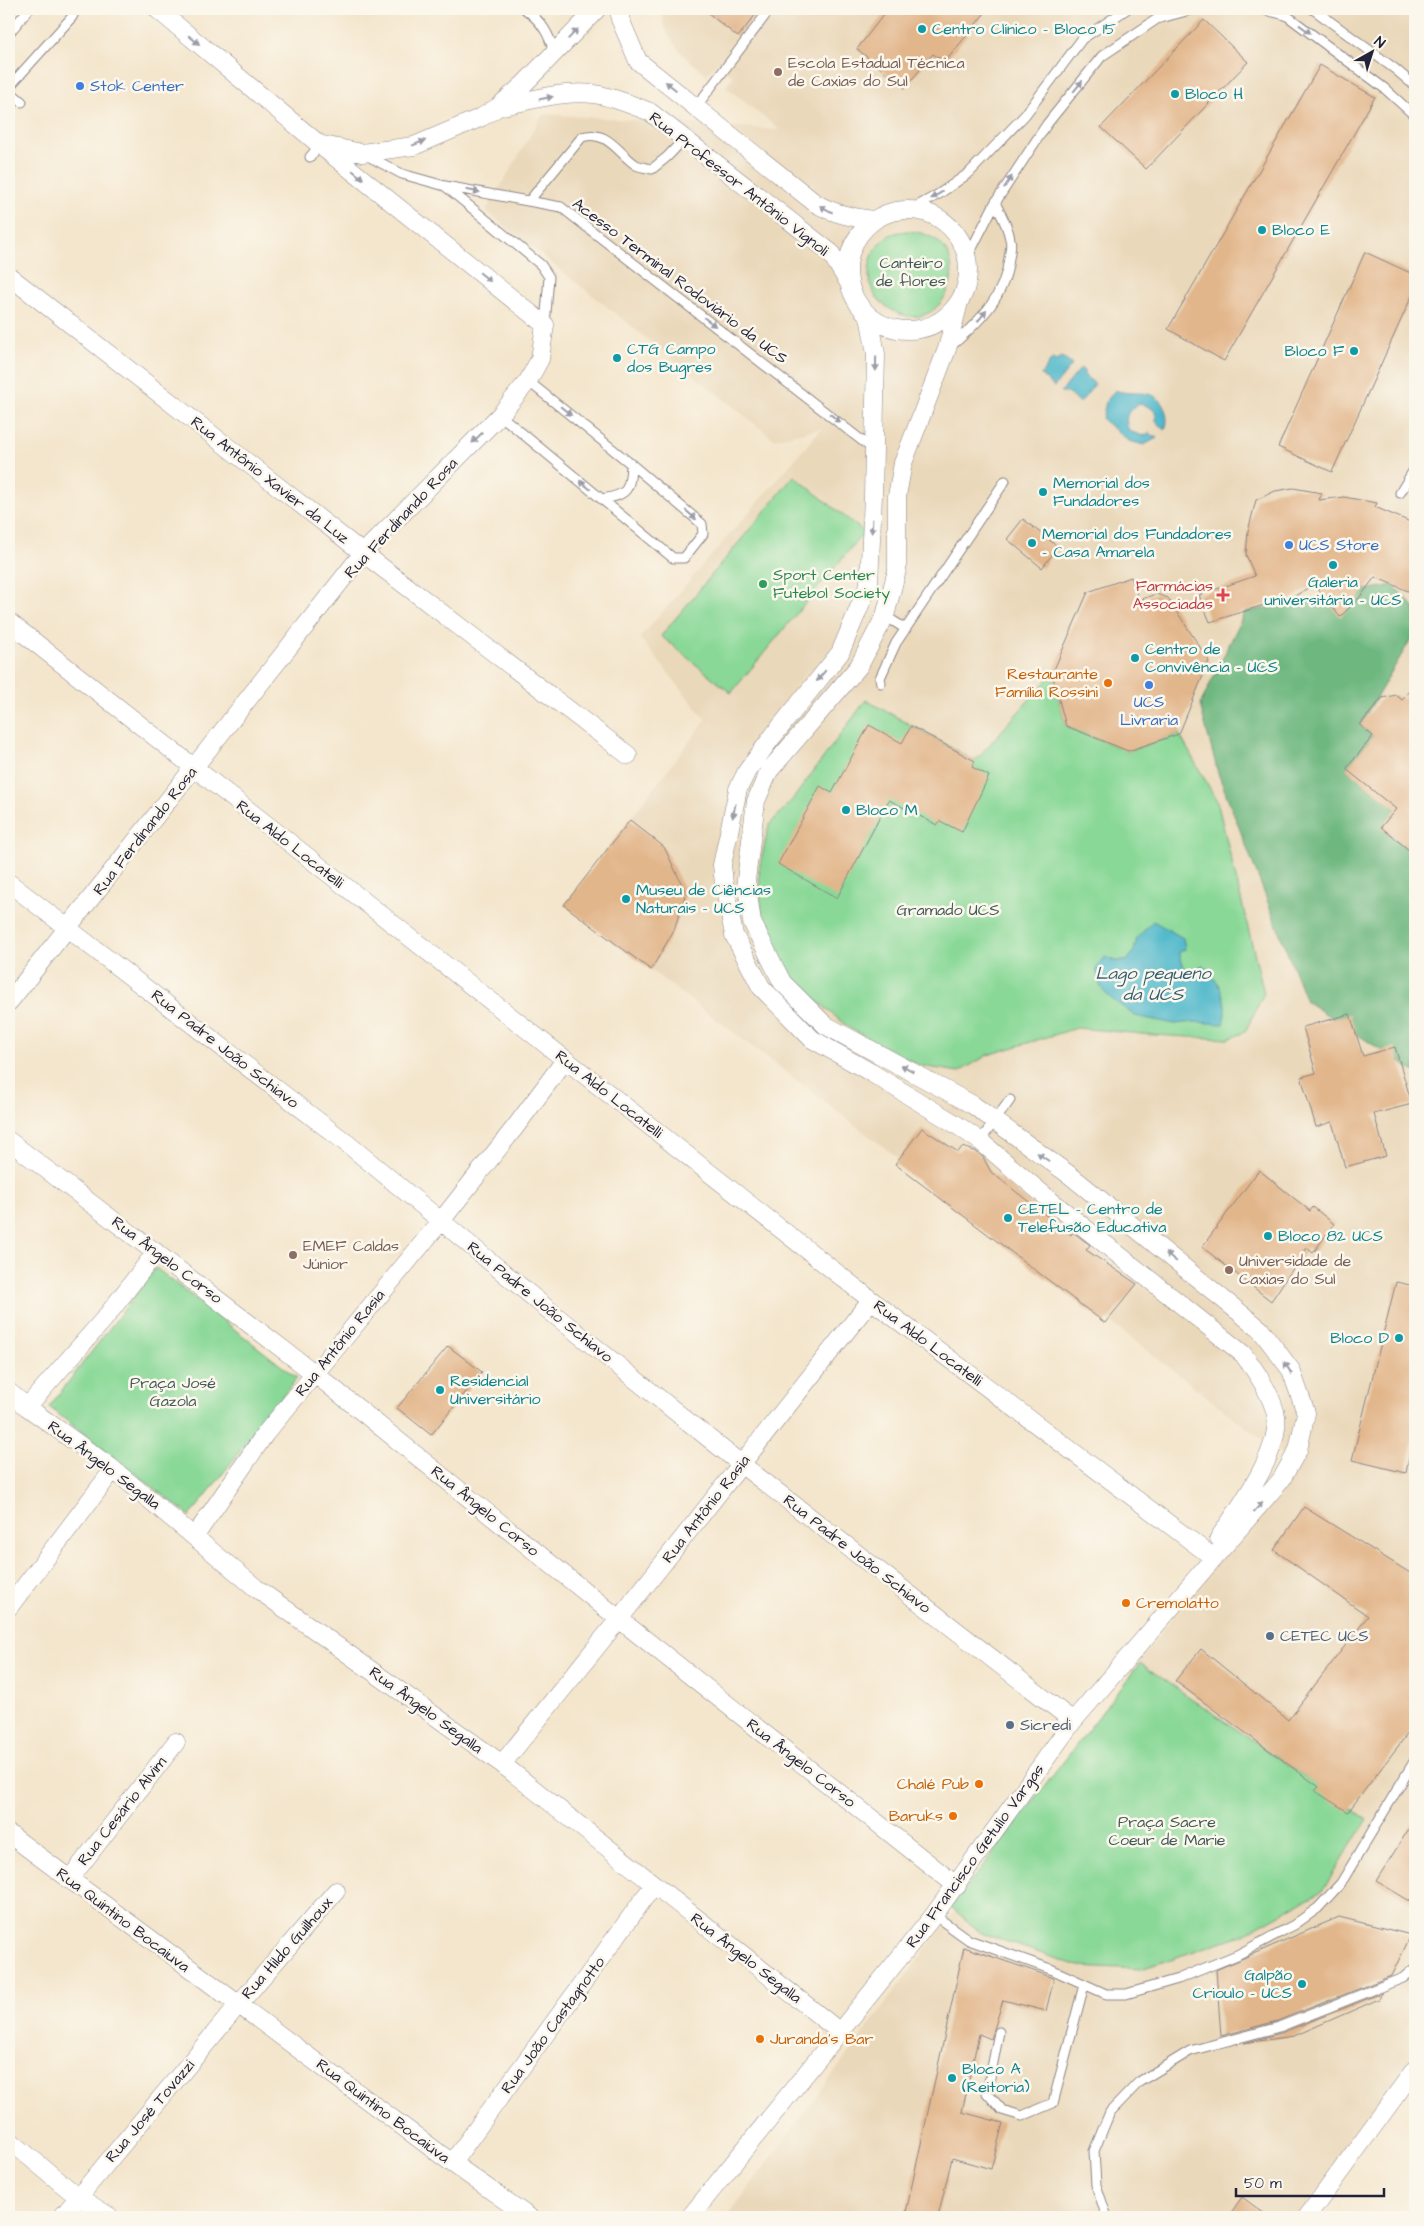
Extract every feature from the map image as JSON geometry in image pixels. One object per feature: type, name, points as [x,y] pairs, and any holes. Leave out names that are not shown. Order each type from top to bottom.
[{"type":"street","points":[[156,9],[277,107],[315,151],[545,325]]},
{"type":"street","name":"Rua Professor Antônio Vignoli","points":[[620,9],[620,19],[638,61],[829,212],[872,220]]},
{"type":"street","points":[[315,151],[362,153],[414,146],[482,117],[498,107],[554,54],[595,11]]},
{"type":"street","name":"Rua Professor Antônio Vignoli","points":[[498,107],[553,96],[593,94],[617,100],[650,112],[830,252],[849,283]]},
{"type":"street","points":[[958,306],[945,319],[920,330],[893,329],[869,316],[856,301],[849,283],[848,259],[856,237],[872,220],[891,211],[912,208],[932,214],[950,225],[961,239],[968,256],[970,273],[966,290],[958,306],[946,349],[904,463],[897,496],[897,570],[884,616],[859,666],[769,772],[756,801],[746,880],[752,922],[782,982],[825,1025],[956,1094],[993,1122]]},
{"type":"street","name":"Rua Antônio Xavier da Luz","points":[[9,276],[364,553],[628,755]]},
{"type":"street","points":[[869,316],[876,354],[869,584],[876,606],[884,616]]},
{"type":"street","name":"Rua Ferdinando Rosa","points":[[9,1002],[364,553],[500,415],[528,381],[540,359],[545,325]]},
{"type":"street","points":[[869,584],[840,653],[768,743],[747,771],[738,789],[722,865],[734,935],[761,987],[812,1039],[870,1072],[980,1141]]},
{"type":"street","name":"Rua Aldo Locatelli","points":[[9,622],[871,1300],[1210,1559]]},
{"type":"street","name":"Rua Padre João Schiavo","points":[[9,883],[349,1145],[556,1316],[741,1464],[1073,1721]]},
{"type":"street","name":"Rua Antônio Rasia","points":[[195,1536],[265,1434],[441,1221],[565,1060]]},
{"type":"street","name":"Rua Francisco Getulio Vargas","points":[[690,2217],[957,1886],[1073,1721],[1210,1559],[1281,1480],[1298,1450],[1306,1413],[1292,1370],[1260,1328],[1071,1176],[993,1122]]},
{"type":"street","name":"Rua Ângelo Corso","points":[[9,1141],[314,1374],[619,1619],[957,1886]]},
{"type":"street","name":"Rua Francisco Getulio Vargas","points":[[980,1141],[1051,1201],[1243,1354],[1260,1377],[1275,1412],[1276,1435],[1259,1476],[1210,1559]]},
{"type":"street","points":[[27,1407],[105,1318],[156,1252]]},
{"type":"street","name":"Rua Antônio Rasia","points":[[502,1764],[871,1300]]},
{"type":"street","name":"Rua Ângelo Segalla","points":[[9,1392],[113,1470],[256,1588],[502,1764],[840,2032]]},
{"type":"street","points":[[9,1607],[113,1470]]},
{"type":"street","name":"Rua Cesário Alvim","points":[[68,1880],[176,1742]]},
{"type":"street","name":"Rua Quintino Bocaiuva","points":[[9,1834],[68,1880],[238,2004]]},
{"type":"street","name":"Rua João Castagnotto","points":[[452,2163],[654,1886]]},
{"type":"street","name":"Rua Hildo Guilhoux","points":[[238,2004],[336,1891]]},
{"type":"street","name":"Rua Quintino Bocaiúva","points":[[238,2004],[452,2163],[529,2217]]},
{"type":"street","name":"Rua José Tovazzi","points":[[62,2217],[238,2004]]},
{"type":"street","points":[[1307,2217],[1415,2069]]},
{"type":"street","points":[[9,2140],[78,2197],[110,2217]]},
{"type":"lane","points":[[9,33],[29,9]]},
{"type":"lane","points":[[11,80],[72,17],[73,9]]},
{"type":"lane","points":[[525,9],[537,18],[545,28],[552,41],[554,54]]},
{"type":"lane","points":[[565,9],[595,11]]},
{"type":"lane","points":[[696,107],[770,9]]},
{"type":"lane","points":[[912,208],[939,194],[969,173],[1025,115],[1082,39],[1127,9]]},
{"type":"lane","points":[[968,256],[994,203],[1047,124],[1102,56],[1157,19],[1194,9]]},
{"type":"lane","points":[[1261,9],[1286,15],[1384,88],[1415,116]]},
{"type":"lane","points":[[1313,9],[1395,68],[1415,86]]},
{"type":"lane","points":[[9,91],[22,102]]},
{"type":"lane","points":[[529,201],[582,137],[591,134],[603,137],[638,166],[652,169],[667,157],[684,138]]},
{"type":"lane","name":"Acesso Terminal Rodoviário da UCS","points":[[362,153],[402,174],[445,186],[560,207],[874,450]]},
{"type":"lane","points":[[445,186],[541,265],[549,277],[545,325]]},
{"type":"lane","points":[[946,349],[977,323],[998,297],[1007,275],[1011,240],[1004,220],[994,203]]},
{"type":"lane","points":[[500,415],[674,558],[684,558],[703,534],[702,524],[528,381]]},
{"type":"lane","points":[[602,499],[624,494],[630,480],[631,464]]},
{"type":"lane","points":[[1400,493],[1415,468]]},
{"type":"lane","points":[[881,684],[880,678],[896,643],[1005,481]]},
{"type":"lane","points":[[884,616],[906,629]]},
{"type":"lane","points":[[980,1141],[1010,1100]]},
{"type":"lane","points":[[934,1915],[969,1940],[1053,1970],[1106,1994],[1126,1994],[1178,1979],[1237,1955],[1294,1925],[1318,1908],[1341,1883],[1415,1760]]},
{"type":"lane","points":[[1107,2217],[1096,2185],[1094,2151],[1110,2112],[1139,2082],[1190,2051],[1279,2027],[1402,1978],[1415,1968]]},
{"type":"lane","points":[[999,2032],[986,2093],[1002,2110],[1022,2116],[1053,2103],[1084,1985]]},
{"type":"shaded area","name":"Universidade de Caxias do Sul","points":[[662,9],[1415,9],[1415,2065],[1299,2217],[727,2217],[1289,1460],[798,1081],[564,905],[706,720],[640,638],[822,428],[774,439],[486,211],[543,114],[780,130],[726,87],[733,76],[716,63],[707,75],[683,55],[668,35],[663,21]]},
{"type":"green space","name":"Canteiro de flores","points":[[906,231],[932,237],[947,252],[952,270],[948,290],[938,306],[922,315],[902,315],[879,300],[870,285],[869,275],[872,257],[881,241],[895,233]]},
{"type":"green space","name":"Sport Center Futebol Society","points":[[794,476],[864,532],[731,693],[661,636]]},
{"type":"green space","points":[[1393,585],[1415,608],[1415,632],[1360,725],[1373,736],[1346,769],[1396,809],[1381,827],[1415,855],[1415,1072],[1306,1001],[1218,773],[1200,705],[1245,612]]},
{"type":"green space","name":"Gramado UCS","points":[[1052,674],[1066,726],[1128,751],[1179,734],[1217,801],[1264,993],[1245,1032],[1228,1039],[1077,1028],[988,1055],[959,1072],[921,1066],[849,1028],[803,989],[772,947],[761,909],[759,870],[769,825],[793,799],[866,700],[975,761]]},
{"type":"green space","name":"Praça José Gazola","points":[[156,1268],[297,1378],[190,1516],[49,1407]]},
{"type":"green space","name":"Praça Sacre Coeur de Marie","points":[[1140,1663],[1367,1819],[1323,1890],[1242,1935],[1141,1969],[1078,1966],[981,1933],[951,1907]]},
{"type":"water","points":[[1062,357],[1072,365],[1054,387],[1041,375],[1052,359],[1056,361]]},
{"type":"water","points":[[1081,368],[1084,371],[1084,375],[1095,384],[1080,403],[1067,393],[1061,392]]},
{"type":"water","points":[[1115,390],[1148,394],[1160,401],[1167,415],[1165,430],[1156,422],[1156,414],[1152,409],[1140,404],[1127,415],[1129,431],[1143,436],[1149,433],[1157,438],[1144,445],[1129,441],[1102,419],[1106,402]]},
{"type":"water","name":"Lago pequeno da UCS","points":[[1153,921],[1183,938],[1185,949],[1179,952],[1185,971],[1192,971],[1203,965],[1214,978],[1224,999],[1225,1016],[1223,1024],[1195,1022],[1175,1024],[1135,1016],[1109,997],[1101,988],[1096,969],[1105,957],[1115,961],[1127,961],[1134,951],[1137,938]]},
{"type":"building","points":[[703,9],[760,9],[738,37]]},
{"type":"building","name":"Centro Clínico - Bloco 15","points":[[888,9],[988,9],[945,62],[933,54],[905,88],[857,49]]},
{"type":"building","name":"Bloco H","points":[[1204,20],[1248,62],[1146,169],[1101,127]]},
{"type":"building","name":"Bloco E","points":[[1320,65],[1375,97],[1224,361],[1168,329]]},
{"type":"building","name":"Bloco F","points":[[1365,252],[1415,275],[1415,289],[1332,472],[1278,447]]},
{"type":"building","name":"Galeria universitária - UCS","points":[[1293,488],[1322,493],[1319,500],[1344,497],[1377,503],[1375,507],[1415,524],[1415,594],[1375,577],[1360,597],[1340,617],[1314,584],[1284,603],[1264,605],[1210,622],[1199,595],[1255,576],[1246,555],[1248,531],[1256,500],[1275,491]]},
{"type":"building","name":"Memorial dos Fundadores - Casa Amarela","points":[[1023,519],[1058,547],[1042,568],[1007,539]]},
{"type":"building","name":"Centro de Convivência - UCS","points":[[1131,577],[1139,600],[1156,594],[1168,598],[1209,661],[1179,734],[1128,751],[1066,726],[1052,674],[1088,592]]},
{"type":"building","points":[[1415,683],[1415,855],[1381,827],[1396,809],[1346,769],[1373,736],[1360,725],[1382,698],[1396,695],[1402,700]]},
{"type":"building","name":"Bloco M","points":[[869,725],[902,743],[911,726],[975,761],[972,767],[989,776],[962,832],[940,821],[937,825],[889,800],[837,898],[778,864],[820,786],[832,793]]},
{"type":"building","name":"Museu de Ciências Naturais - UCS","points":[[630,820],[664,847],[686,893],[674,930],[651,970],[564,905]]},
{"type":"building","points":[[1350,1014],[1363,1056],[1395,1047],[1412,1104],[1374,1114],[1386,1156],[1345,1167],[1332,1122],[1316,1127],[1301,1077],[1316,1073],[1303,1027]]},
{"type":"building","name":"CETEL - Centro de Telefusão Educativa","points":[[922,1128],[958,1152],[962,1147],[975,1151],[983,1157],[991,1172],[1071,1235],[1073,1232],[1090,1245],[1086,1250],[1137,1284],[1105,1323],[895,1164]]},
{"type":"building","name":"Bloco 82 UCS","points":[[1259,1170],[1310,1211],[1313,1207],[1334,1224],[1313,1253],[1307,1248],[1271,1301],[1202,1247]]},
{"type":"building","name":"Bloco D","points":[[1396,1282],[1415,1286],[1415,1427],[1406,1473],[1352,1460]]},
{"type":"building","name":"Residencial Universitário","points":[[448,1346],[482,1372],[431,1435],[397,1408]]},
{"type":"building","points":[[1304,1507],[1415,1576],[1415,1724],[1348,1812],[1315,1791],[1319,1787],[1175,1681],[1201,1649],[1288,1720],[1368,1616],[1274,1550]]},
{"type":"building","points":[[1415,1819],[1415,1904],[1376,1881]]},
{"type":"building","name":"Galpão Crioulo - UCS","points":[[1339,1917],[1411,1935],[1391,1976],[1277,2021],[1221,2036],[1216,1970]]},
{"type":"building","name":"Bloco A (Reitoria)","points":[[964,1947],[1054,1978],[1046,2011],[1003,2000],[991,2039],[979,2034],[962,2112],[1003,2123],[991,2169],[952,2158],[938,2217],[905,2217]]},
{"type":"building","points":[[1382,1993],[1379,1999],[1294,2036],[1244,2043],[1281,2033]]},
{"type":"building","points":[[1242,2197],[1269,2217],[1228,2217]]},
{"type":"place","name":"Centro Clínico - Bloco 15","points":[[922,29]]},
{"type":"place","name":"Escola Estadual Técnica de Caxias do Sul","points":[[778,72]]},
{"type":"place","name":"Stok Center","points":[[80,86]]},
{"type":"place","name":"Bloco H","points":[[1175,94]]},
{"type":"place","name":"Bloco E","points":[[1262,230]]},
{"type":"place","name":"Bloco F","points":[[1354,351]]},
{"type":"place","name":"CTG Campo dos Bugres","points":[[617,358]]},
{"type":"place","name":"Memorial dos Fundadores","points":[[1043,492]]},
{"type":"place","name":"Memorial dos Fundadores - Casa Amarela","points":[[1032,543]]},
{"type":"place","name":"UCS Store","points":[[1289,545]]},
{"type":"place","name":"Galeria universitária - UCS","points":[[1333,565]]},
{"type":"place","name":"Sport Center Futebol Society","points":[[763,584]]},
{"type":"place","name":"Farmácias Associadas","points":[[1223,595]]},
{"type":"place","name":"Centro de Convivência - UCS","points":[[1135,658]]},
{"type":"place","name":"Restaurante Família Rossini","points":[[1108,683]]},
{"type":"place","name":"UCS Livraria","points":[[1149,685]]},
{"type":"place","name":"Bloco M","points":[[846,810]]},
{"type":"place","name":"Museu de Ciências Naturais - UCS","points":[[626,899]]},
{"type":"place","name":"CETEL - Centro de Telefusão Educativa","points":[[1008,1218]]},
{"type":"place","name":"Bloco 82 UCS","points":[[1268,1236]]},
{"type":"place","name":"EMEF Caldas Júnior","points":[[293,1255]]},
{"type":"place","name":"Universidade de Caxias do Sul","points":[[1229,1270]]},
{"type":"place","name":"Bloco D","points":[[1399,1338]]},
{"type":"place","name":"Residencial Universitário","points":[[440,1390]]},
{"type":"place","name":"Cremolatto","points":[[1126,1603]]},
{"type":"place","name":"CETEC UCS","points":[[1270,1636]]},
{"type":"place","name":"Sicredi","points":[[1010,1725]]},
{"type":"place","name":"Chalé Pub","points":[[979,1784]]},
{"type":"place","name":"Baruks","points":[[953,1816]]},
{"type":"place","name":"Galpão Crioulo - UCS","points":[[1302,1984]]},
{"type":"place","name":"Juranda's Bar","points":[[760,2039]]},
{"type":"place","name":"Bloco A (Reitoria)","points":[[952,2078]]}]
